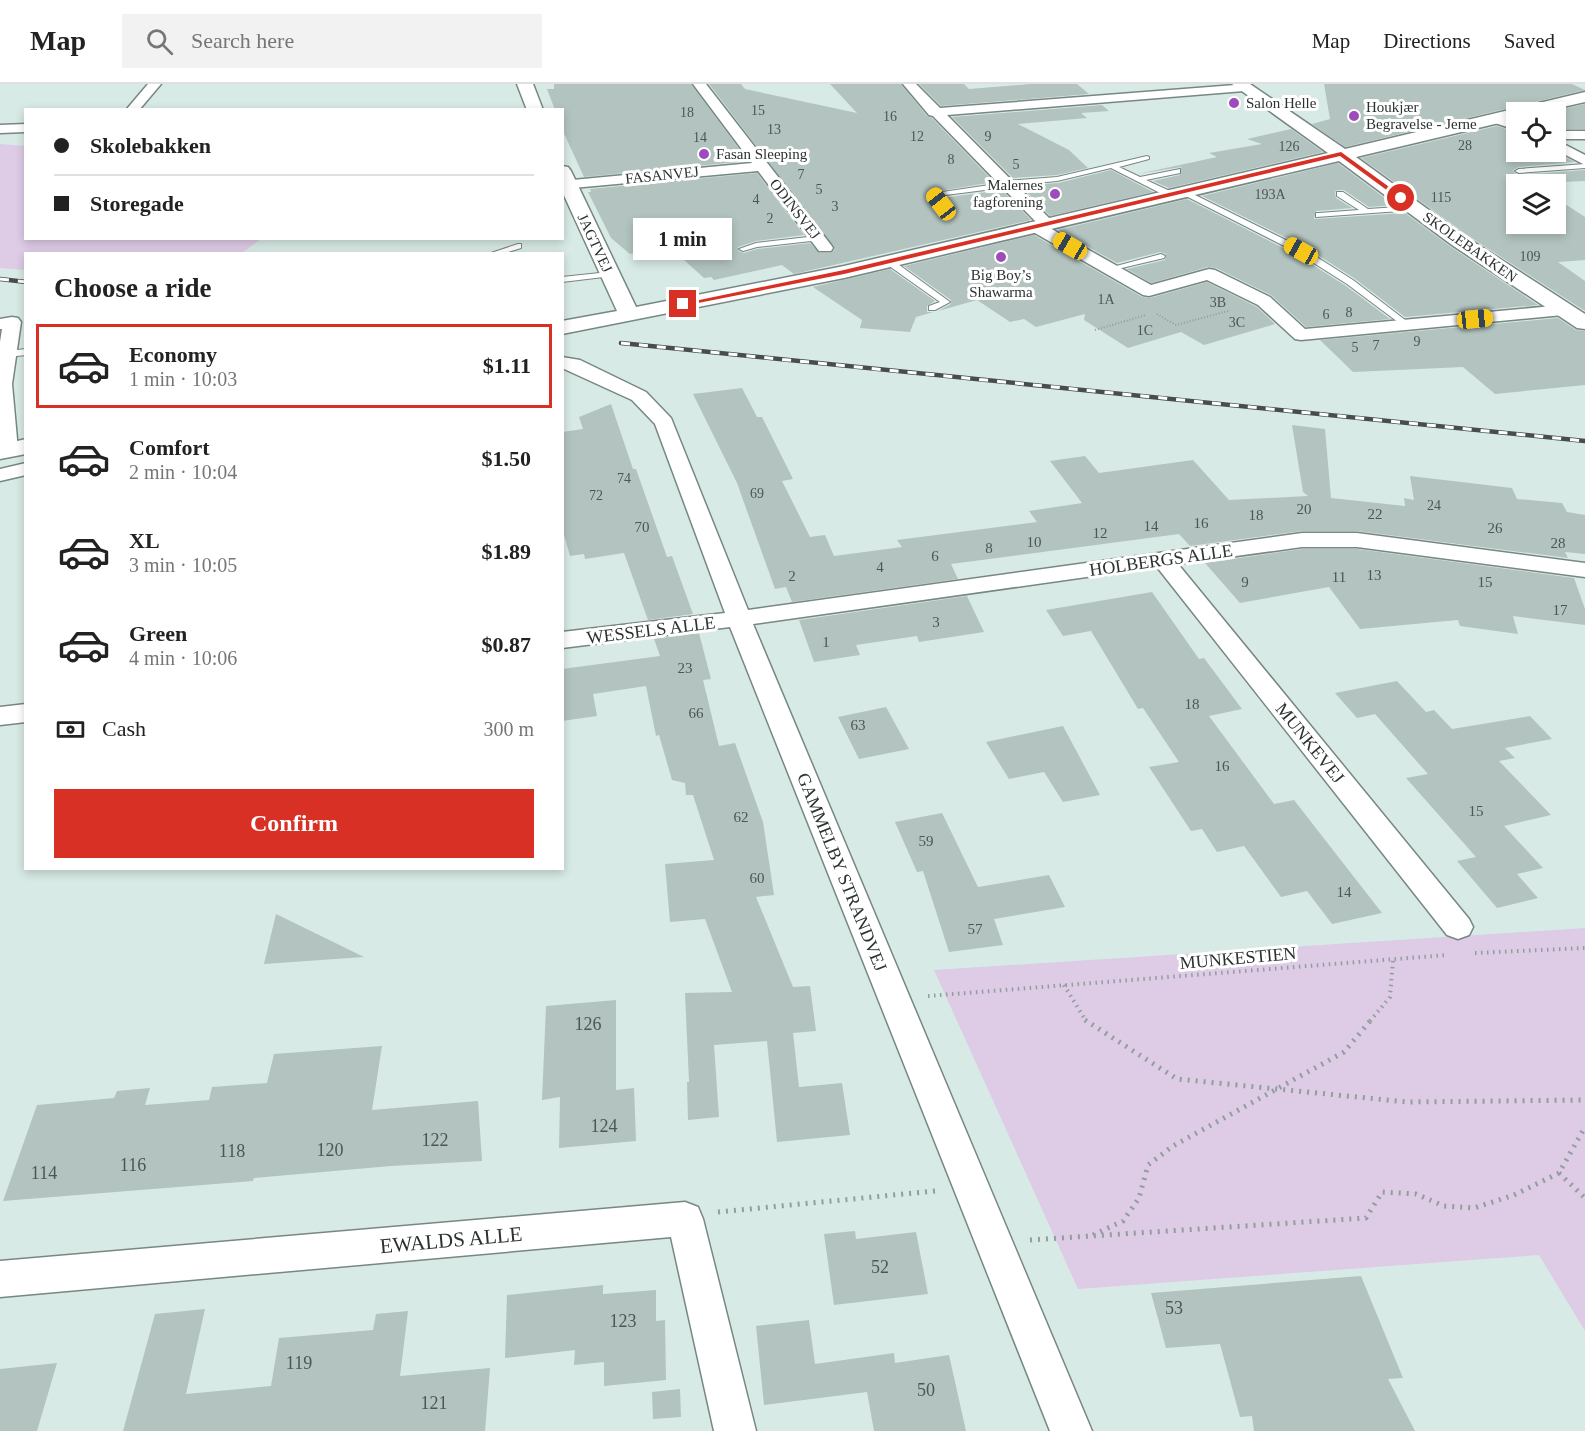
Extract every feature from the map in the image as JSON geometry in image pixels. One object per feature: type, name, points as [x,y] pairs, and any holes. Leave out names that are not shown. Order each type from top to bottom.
[{"type":"street","points":[[134,108],[155,84]]},
{"type":"street","points":[[525,84],[534,108]]},
{"type":"street","name":"ODINSVEJ","points":[[699,84],[821,243]]},
{"type":"street","points":[[909,84],[1007,184],[1040,224],[1109,269],[1149,291],[1209,274],[1264,301],[1301,335],[1563,310]]},
{"type":"street","points":[[934,112],[1242,86]]},
{"type":"street","name":"SKOLEBAKKEN","points":[[1242,86],[1341,154],[1459,241],[1585,323]]},
{"type":"street","points":[[1564,102],[1585,97]]},
{"type":"street","points":[[564,328],[888,261],[1506,117]]},
{"type":"street","points":[[1497,119],[1506,122]]},
{"type":"street","points":[[0,129],[24,128]]},
{"type":"street","points":[[1566,135],[1585,135]]},
{"type":"street","points":[[1566,150],[1585,161]]},
{"type":"street","name":"FASANVEJ","points":[[564,180],[762,166]]},
{"type":"street","name":"JAGTVEJ","points":[[564,180],[629,314]]},
{"type":"street","points":[[0,324],[12,322],[17,353],[3,384],[11,449]]},
{"type":"street","name":"GAMMELBY STRANDVEJ","points":[[564,362],[573,364],[639,396],[664,422],[739,619],[1071,1431]]},
{"type":"street","points":[[0,475],[24,470]]},
{"type":"street","name":"HOLBERGS ALLE","points":[[739,619],[1302,540],[1357,540],[1585,570]]},
{"type":"street","name":"MUNKEVEJ","points":[[1162,560],[1458,927]]},
{"type":"street","name":"WESSELS ALLE","points":[[564,640],[739,619]]},
{"type":"street","points":[[0,716],[24,713]]},
{"type":"street","points":[[685,1219],[735,1431]]},
{"type":"street","name":"EWALDS ALLE","points":[[0,1279],[685,1219]]},
{"type":"lane","points":[[948,213],[933,194],[1057,179],[1147,158]]},
{"type":"lane","points":[[1112,166],[1301,251],[1350,282],[1409,326]]},
{"type":"lane","points":[[1519,171],[1585,166]]},
{"type":"lane","points":[[1139,179],[1177,171]]},
{"type":"lane","points":[[1340,194],[1366,211]]},
{"type":"lane","points":[[1319,215],[1414,208]]},
{"type":"lane","points":[[743,249],[756,245],[821,243]]},
{"type":"lane","points":[[498,252],[518,246]]},
{"type":"lane","points":[[1109,269],[1161,256]]},
{"type":"lane","points":[[888,261],[946,302],[932,308]]},
{"type":"lane","points":[[564,279],[609,274]]},
{"type":"path","points":[[1095,330],[1154,312]]},
{"type":"path","points":[[1474,953],[1585,948]]},
{"type":"path","name":"MUNKESTIEN","points":[[894,998],[1450,955]]},
{"type":"path","points":[[1090,1237],[1123,1221],[1139,1198],[1148,1165],[1173,1146],[1344,1052],[1390,997],[1393,959]]},
{"type":"path","points":[[1064,985],[1087,1023],[1177,1079],[1407,1102],[1585,1100]]},
{"type":"path","points":[[994,1243],[1366,1218],[1382,1192],[1416,1194],[1444,1206],[1474,1208],[1514,1195],[1558,1173],[1585,1127]]},
{"type":"path","points":[[1558,1173],[1585,1198]]},
{"type":"path","points":[[685,1219],[725,1210],[971,1187]]},
{"type":"shaded area","points":[[0,144],[24,146],[24,240],[260,240],[243,252],[24,252],[24,270],[0,268]]},
{"type":"shaded area","points":[[1585,928],[1585,1331],[1539,1255],[1078,1289],[934,970]]},
{"type":"building","points":[[554,84],[691,84],[748,161],[584,177],[564,133],[564,108],[554,108],[547,89],[554,89]]},
{"type":"building","points":[[709,84],[741,84],[745,89],[857,113],[830,84],[901,84],[927,116],[932,118],[994,182],[927,193],[927,196],[946,217],[954,213],[942,198],[1002,190],[1031,220],[794,274],[782,265],[714,280],[711,277],[704,278],[673,250],[661,253],[655,248],[630,254],[611,238],[588,192],[591,192],[590,189],[757,173],[804,235],[756,241],[738,247],[738,251],[744,253],[757,249],[810,243],[819,253],[831,253],[835,249]]},
{"type":"building","points":[[919,84],[964,84],[969,89],[1030,84],[1077,84],[1089,94],[941,106]]},
{"type":"building","points":[[1324,84],[1572,84],[1585,90],[1534,102],[1506,102],[1506,109],[1345,147],[1312,124],[1330,119]]},
{"type":"building","points":[[1585,104],[1585,129],[1566,129],[1566,108]]},
{"type":"building","points":[[1102,105],[1109,111],[1081,113],[1087,118],[1018,124],[1069,150],[1088,168],[1057,175],[1013,178],[952,117]]},
{"type":"building","points":[[1497,126],[1506,129],[1506,162],[1566,162],[1566,158],[1575,162],[1519,167],[1513,170],[1516,174],[1506,174],[1506,234],[1566,234],[1566,205],[1585,217],[1585,260],[1558,262],[1585,281],[1585,311],[1467,235],[1361,158]]},
{"type":"building","points":[[1291,129],[1323,152],[1169,188],[1153,181],[1180,175],[1181,167],[1138,174],[1217,157],[1209,153],[1262,144],[1247,139]]},
{"type":"building","points":[[1338,163],[1394,205],[1369,207],[1344,190],[1337,190],[1336,198],[1352,208],[1316,211],[1314,219],[1405,213],[1538,305],[1405,317],[1354,278],[1305,247],[1202,196]]},
{"type":"building","points":[[1111,170],[1153,192],[1050,216],[1021,186],[1058,183]]},
{"type":"building","points":[[1585,170],[1585,181],[1566,182],[1566,174],[1532,174]]},
{"type":"building","points":[[1187,199],[1297,255],[1346,286],[1390,319],[1306,327],[1271,295],[1216,268],[1208,267],[1151,283],[1127,269],[1165,260],[1166,254],[1160,252],[1117,263],[1058,230]]},
{"type":"building","points":[[1034,235],[1142,297],[1150,298],[1207,282],[1257,307],[1275,324],[1204,345],[1181,332],[1128,348],[1084,320],[1085,314],[1036,327],[1024,319],[1010,322],[977,300],[938,311],[951,304],[951,300],[904,266]]},
{"type":"building","points":[[890,269],[935,301],[927,306],[927,312],[933,312],[916,317],[910,332],[860,328],[862,320],[813,287]]},
{"type":"building","points":[[1558,318],[1576,330],[1585,331],[1585,385],[1495,394],[1463,367],[1353,372],[1320,340]]},
{"type":"building","points":[[742,388],[757,417],[762,417],[793,479],[782,481],[810,537],[825,535],[834,556],[902,547],[897,540],[1037,522],[1029,511],[1082,503],[1050,461],[1085,456],[1099,473],[1193,460],[1229,500],[1308,496],[1303,492],[1292,425],[1325,429],[1331,498],[1405,506],[1404,498],[1414,500],[1410,476],[1512,488],[1517,499],[1562,503],[1567,512],[1585,515],[1585,554],[1565,552],[1568,558],[1357,531],[1302,531],[1190,546],[1179,534],[951,564],[958,579],[792,602],[786,587],[775,589],[737,483],[693,394]]},
{"type":"building","points":[[611,404],[667,557],[672,556],[693,614],[648,620],[624,553],[585,559],[584,554],[570,556],[564,535],[564,432],[583,429],[579,417]]},
{"type":"building","points":[[1302,549],[1357,549],[1574,578],[1585,609],[1585,625],[1513,616],[1518,634],[1460,626],[1458,620],[1360,629],[1329,587],[1240,603],[1205,563]]},
{"type":"building","points":[[1152,592],[1199,659],[1204,658],[1242,709],[1209,716],[1274,804],[1294,800],[1382,913],[1332,924],[1307,891],[1281,897],[1244,846],[1217,852],[1202,829],[1191,831],[1149,767],[1179,762],[1143,708],[1138,709],[1091,631],[1063,636],[1046,610]]},
{"type":"building","points":[[967,596],[984,632],[919,642],[917,636],[856,645],[860,655],[814,662],[799,620]]},
{"type":"building","points":[[699,633],[711,679],[703,680],[719,746],[735,743],[763,822],[774,895],[756,897],[793,987],[810,986],[816,1031],[793,1033],[799,1087],[842,1083],[850,1135],[777,1142],[767,1041],[714,1045],[719,1117],[688,1120],[687,1082],[689,1082],[685,993],[732,992],[705,919],[670,922],[665,864],[714,860],[693,795],[686,795],[685,783],[672,780],[659,735],[656,736],[646,686],[593,694],[597,716],[564,721],[564,669],[660,656],[654,639]]},
{"type":"building","points":[[1397,681],[1426,712],[1434,710],[1452,729],[1530,716],[1552,739],[1505,748],[1515,758],[1499,761],[1551,815],[1504,826],[1543,868],[1517,874],[1538,898],[1497,908],[1457,861],[1476,857],[1406,778],[1428,774],[1375,714],[1357,718],[1335,693]]},
{"type":"building","points":[[886,707],[909,749],[859,759],[838,717]]},
{"type":"building","points":[[1063,726],[1100,795],[1063,802],[1044,772],[1009,779],[986,742]]},
{"type":"building","points":[[942,813],[978,887],[1049,875],[1065,907],[994,919],[1003,945],[949,952],[923,871],[917,872],[895,822]]},
{"type":"building","points":[[276,914],[364,957],[264,964]]},
{"type":"building","points":[[616,1000],[616,1090],[634,1088],[636,1141],[559,1148],[560,1097],[542,1100],[546,1006]]},
{"type":"building","points":[[382,1046],[372,1110],[478,1101],[482,1161],[391,1166],[254,1178],[253,1181],[3,1201],[37,1105],[114,1098],[117,1091],[150,1088],[145,1105],[209,1100],[212,1087],[267,1083],[274,1054]]},
{"type":"building","points":[[855,1231],[856,1239],[916,1232],[928,1294],[834,1305],[824,1234]]},
{"type":"building","points":[[1361,1276],[1403,1378],[1388,1379],[1415,1431],[1254,1431],[1252,1416],[1240,1417],[1220,1344],[1166,1348],[1151,1293]]},
{"type":"building","points":[[603,1285],[603,1294],[656,1290],[656,1321],[665,1320],[666,1380],[604,1386],[604,1362],[574,1365],[575,1350],[505,1358],[507,1295]]},
{"type":"building","points":[[205,1309],[186,1394],[271,1386],[279,1338],[373,1330],[376,1314],[408,1311],[400,1376],[490,1368],[485,1431],[123,1431],[155,1314]]},
{"type":"building","points":[[809,1320],[815,1364],[894,1353],[895,1363],[949,1355],[966,1431],[874,1431],[867,1392],[764,1405],[756,1326]]},
{"type":"building","points":[[57,1363],[37,1431],[0,1431],[0,1369]]},
{"type":"building","points":[[680,1389],[681,1417],[653,1419],[652,1392]]},
{"type":"railway","points":[[0,279],[24,282]]},
{"type":"railway","points":[[621,343],[1585,441]]},
{"type":"place","name":"Salon Helle","points":[[1234,103]]},
{"type":"place","name":"Houkjær Begravelse - Jerne","points":[[1354,116]]},
{"type":"place","name":"Fasan Sleeping","points":[[704,154]]},
{"type":"place","name":"Malernes fagforening","points":[[1055,194]]},
{"type":"place","name":"Big Boy’s Shawarma","points":[[1001,257]]},
{"type":"route","points":[[683,304],[844,272],[1341,154],[1401,198]]}]
